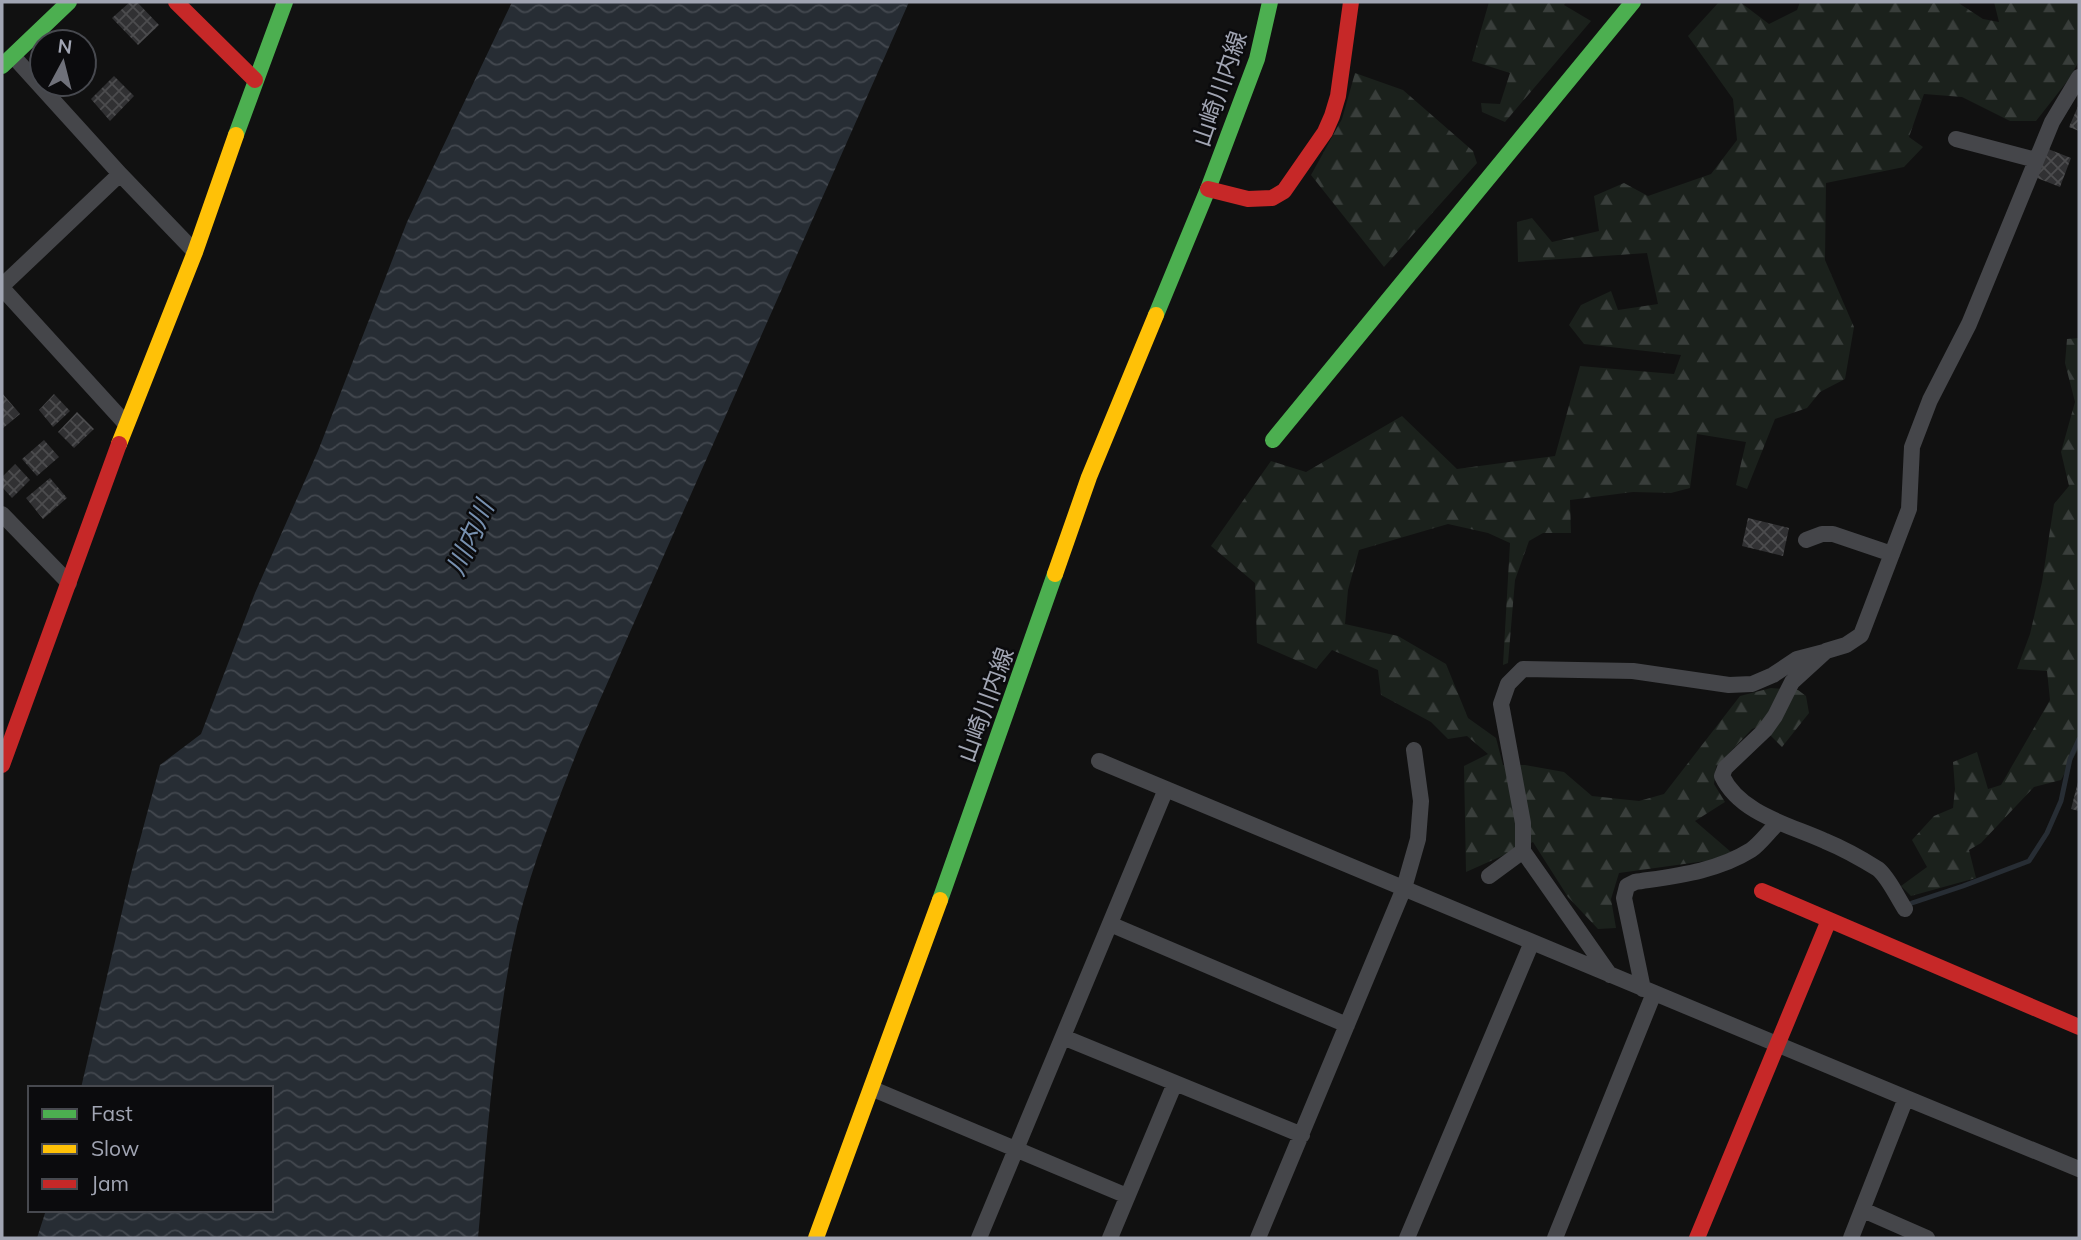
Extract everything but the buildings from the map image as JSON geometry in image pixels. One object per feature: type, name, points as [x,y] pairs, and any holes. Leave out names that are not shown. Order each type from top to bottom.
[{"type":"street","points":[[69,2],[7,61],[195,252]]},
{"type":"street","points":[[176,2],[256,80]]},
{"type":"street","points":[[2,765],[126,424],[195,252],[285,2]]},
{"type":"street","name":"山崎川内線","points":[[816,1238],[873,1089],[1089,477],[1208,189],[1257,59],[1270,2]]},
{"type":"street","points":[[1208,189],[1248,199],[1272,198],[1284,191],[1325,132],[1332,116],[1338,96],[1352,2]]},
{"type":"street","points":[[1273,440],[1633,2]]},
{"type":"street","points":[[1610,975],[1523,851],[1523,823],[1502,704],[1508,684],[1523,669],[1633,671],[1729,685],[1752,684],[1773,675],[1797,659],[1846,645],[1861,635],[1909,509],[1912,447],[1930,400],[1969,324],[2052,122],[2079,76]]},
{"type":"street","points":[[1956,139],[2036,160]]},
{"type":"street","points":[[120,174],[2,287],[126,424]]},
{"type":"street","points":[[2,514],[69,583]]},
{"type":"street","points":[[1806,540],[1822,534],[1833,534],[1892,554]]},
{"type":"street","points":[[1826,652],[1792,682],[1765,730],[1725,768],[1722,776],[1737,798],[1778,822],[1827,841],[1880,871],[1905,909]]},
{"type":"street","points":[[2,725],[13,737]]},
{"type":"street","points":[[1258,1238],[1404,888],[1418,839],[1421,801],[1414,750]]},
{"type":"street","points":[[1099,761],[2079,1169]]},
{"type":"street","points":[[979,1238],[1166,789]]},
{"type":"street","points":[[1555,1238],[1649,991],[1624,898],[1627,886],[1700,871],[1730,860],[1753,848],[1778,822]]},
{"type":"street","points":[[1489,876],[1523,851]]},
{"type":"street","points":[[1762,891],[2079,1027]]},
{"type":"street","points":[[1697,1238],[1829,920]]},
{"type":"street","points":[[1110,924],[1347,1025]]},
{"type":"street","points":[[1407,1238],[1532,942]]},
{"type":"street","points":[[1063,1037],[1301,1135]]},
{"type":"street","points":[[1110,1238],[1175,1083]]},
{"type":"street","points":[[873,1089],[1127,1196]]},
{"type":"street","points":[[1851,1238],[1906,1098]]},
{"type":"street","points":[[1863,1210],[1927,1238]]},
{"type":"green space","points":[[1489,2],[1566,2],[1564,5],[1591,21],[1505,122],[1482,112],[1481,103],[1500,104],[1510,73],[1472,61]]},
{"type":"green space","points":[[1719,2],[1740,2],[1769,24],[1797,10],[1800,2],[1957,2],[1983,19],[1999,22],[1994,2],[2079,2],[2079,61],[2069,79],[2036,121],[2010,121],[1962,97],[1924,94],[1909,137],[1923,147],[1904,167],[1826,183],[1825,260],[1854,327],[1845,379],[1820,392],[1807,408],[1775,419],[1747,489],[1736,485],[1746,442],[1697,434],[1690,488],[1671,493],[1633,492],[1570,500],[1571,533],[1543,533],[1529,541],[1515,580],[1508,663],[1503,665],[1510,543],[1488,533],[1448,524],[1359,550],[1348,590],[1345,624],[1398,636],[1446,664],[1468,718],[1496,738],[1503,765],[1525,765],[1564,772],[1592,796],[1639,801],[1664,794],[1740,696],[1771,688],[1798,690],[1806,696],[1809,713],[1782,747],[1761,726],[1752,729],[1716,767],[1714,784],[1725,802],[1695,821],[1731,852],[1713,860],[1619,873],[1611,899],[1616,928],[1598,929],[1568,897],[1533,842],[1466,872],[1464,766],[1488,754],[1467,736],[1448,739],[1431,722],[1381,695],[1378,670],[1332,650],[1316,669],[1257,643],[1255,583],[1211,546],[1271,461],[1306,472],[1402,416],[1457,469],[1555,456],[1580,366],[1674,374],[1681,355],[1584,344],[1569,325],[1581,305],[1611,291],[1618,310],[1658,304],[1647,253],[1518,262],[1517,222],[1532,218],[1552,242],[1599,231],[1594,196],[1624,183],[1648,196],[1711,174],[1737,140],[1733,99],[1688,36]]},
{"type":"green space","points":[[1355,73],[1403,90],[1473,151],[1477,163],[1384,267],[1311,175],[1342,119]]},
{"type":"green space","points":[[2079,338],[2079,748],[2061,780],[2034,787],[1981,843],[1969,850],[1976,878],[1911,896],[1901,886],[1927,867],[1912,840],[1934,816],[1953,808],[1953,762],[1977,752],[1988,789],[2001,785],[2050,700],[2047,671],[2017,669],[2030,634],[2042,582],[2054,504],[2069,486],[2061,452],[2075,402],[2065,363],[2067,339]]},
{"type":"water","name":"川内川","points":[[512,2],[909,2],[579,747],[541,846],[518,923],[505,985],[491,1093],[478,1238],[37,1238],[45,1212],[273,1212],[273,1086],[81,1086],[130,877],[160,765],[201,734],[255,593],[318,451],[407,222]]},
{"type":"waterway","points":[[1912,903],[2029,861],[2047,833],[2061,801],[2070,759],[2079,739]]},
{"type":"traffic: fast","points":[[2,66],[69,2]]},
{"type":"traffic: fast","points":[[236,135],[285,2]]},
{"type":"traffic: fast","points":[[1156,315],[1208,189],[1257,59],[1270,2]]},
{"type":"traffic: fast","points":[[1273,440],[1633,2]]},
{"type":"traffic: fast","points":[[940,900],[1055,574]]},
{"type":"traffic: slow","points":[[119,444],[195,252],[236,135]]},
{"type":"traffic: slow","points":[[1055,574],[1089,477],[1156,315]]},
{"type":"traffic: slow","points":[[816,1238],[940,900]]},
{"type":"traffic: jam","points":[[176,2],[255,80]]},
{"type":"traffic: jam","points":[[1208,189],[1248,199],[1272,198],[1284,191],[1325,132],[1332,116],[1338,96],[1351,2]]},
{"type":"traffic: jam","points":[[2,765],[119,444]]},
{"type":"traffic: jam","points":[[1762,891],[2079,1027]]},
{"type":"traffic: jam","points":[[1697,1238],[1829,920]]}]
